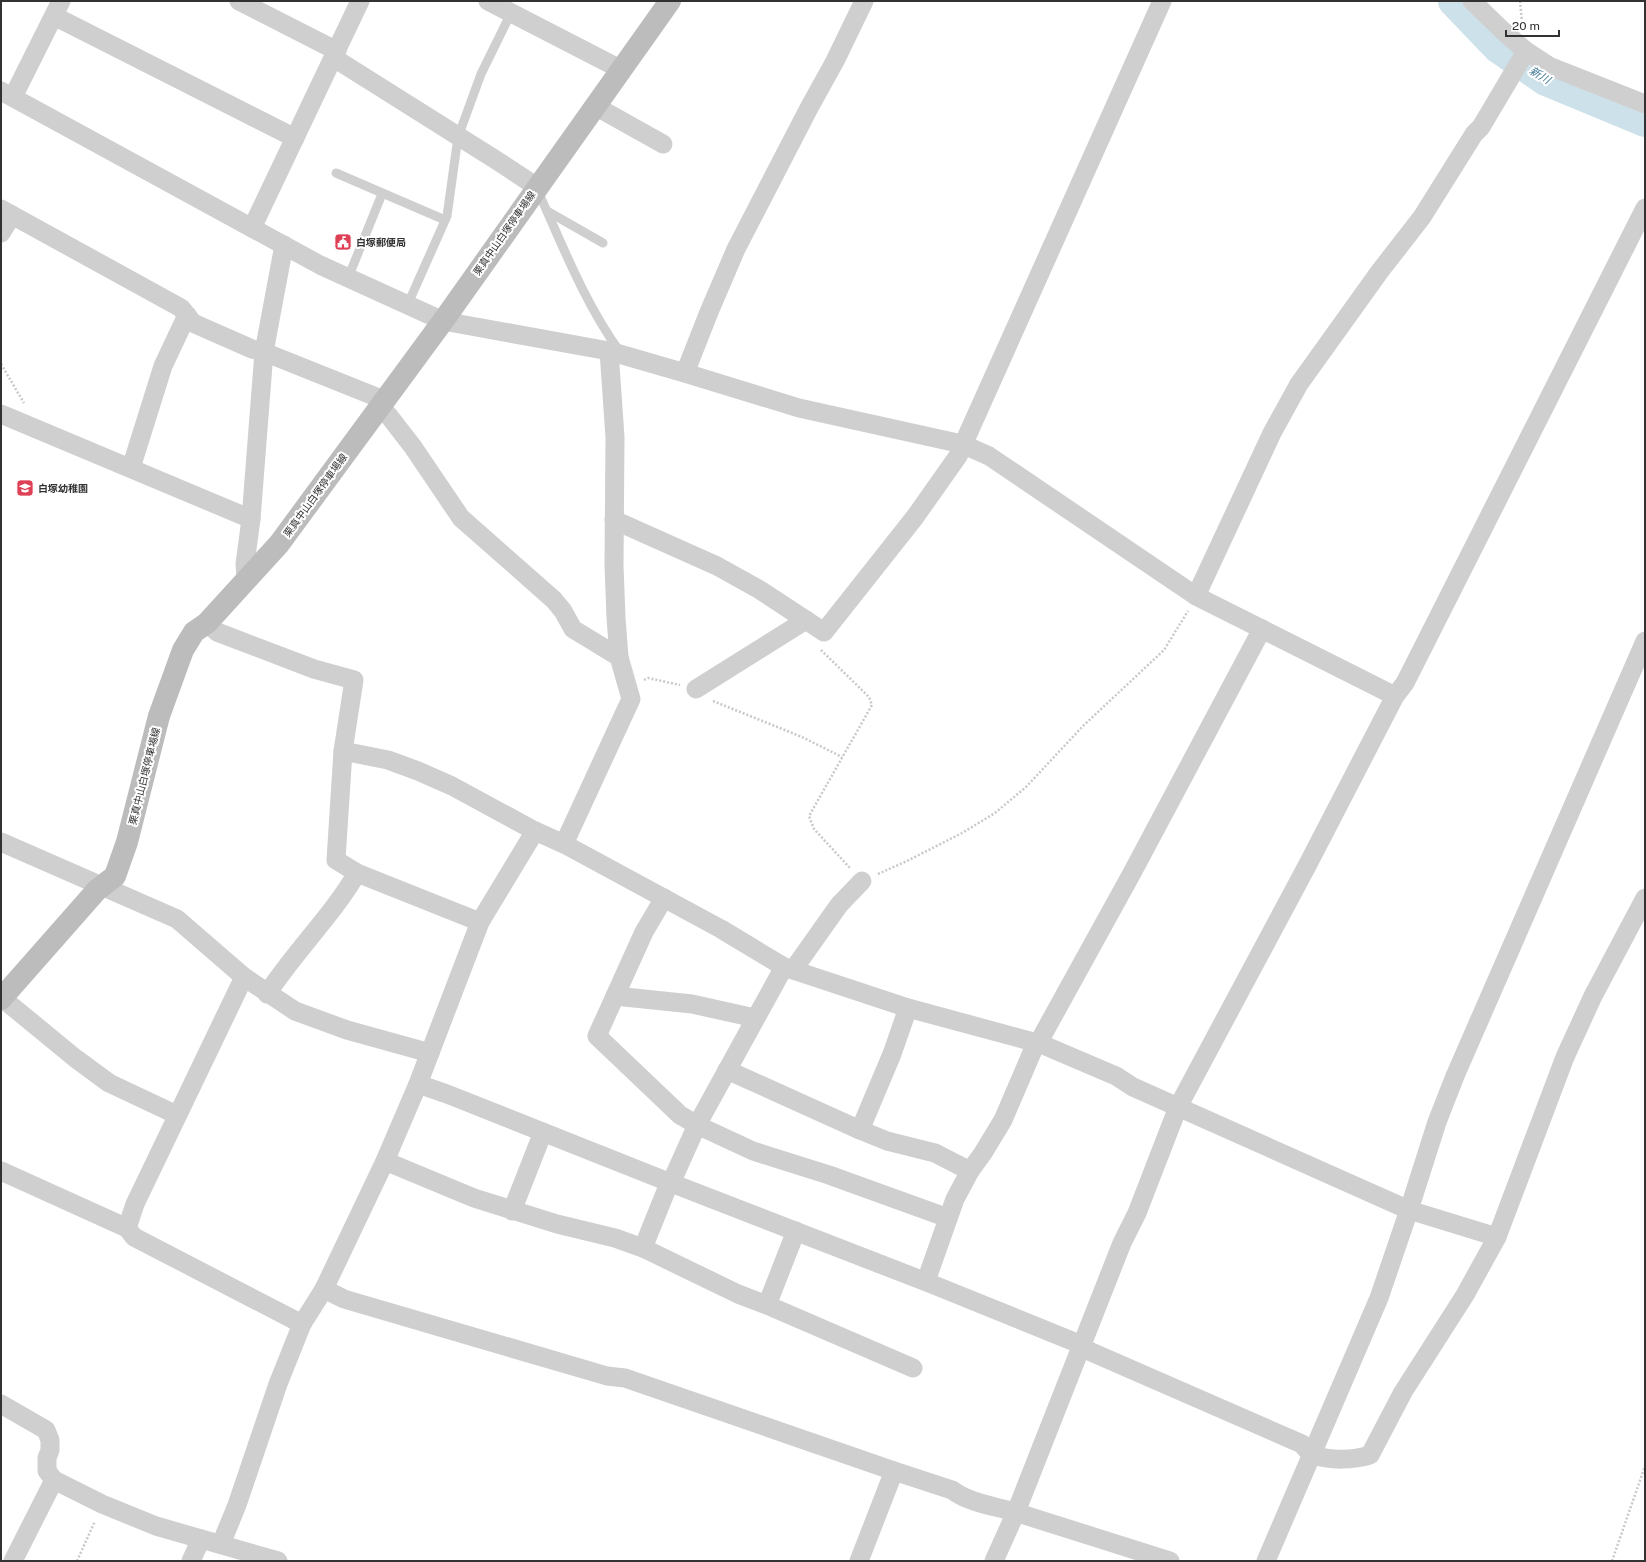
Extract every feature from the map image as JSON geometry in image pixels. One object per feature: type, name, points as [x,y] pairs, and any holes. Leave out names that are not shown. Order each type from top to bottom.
[{"type":"main road","name":"栗真中山白塚停車場線","points":[[1,999],[102,886],[115,876],[127,842],[159,716],[183,650],[194,632],[207,623],[246,578],[279,544],[442,321],[620,69],[670,1]]},
{"type":"street","points":[[239,1],[336,54],[458,137],[537,187]]},
{"type":"street","points":[[252,228],[360,1]]},
{"type":"street","points":[[685,373],[736,249],[809,108],[836,61],[864,1]]},
{"type":"street","points":[[614,520],[717,566],[760,590],[824,632],[915,517],[958,456],[962,444],[1162,1]]},
{"type":"street","points":[[1472,1],[1526,51],[1549,66],[1645,104]]},
{"type":"street","points":[[492,2],[620,69]]},
{"type":"street","points":[[295,138],[58,8],[7,94],[284,245],[348,278],[442,321],[616,353],[798,408],[962,444],[989,456],[1196,596],[1395,696]]},
{"type":"street","points":[[1196,596],[1272,433],[1299,384],[1380,271],[1422,217],[1474,134],[1481,127],[1526,51]]},
{"type":"street","points":[[594,106],[663,144]]},
{"type":"street","points":[[994,1561],[1016,1512],[1122,1243],[1137,1213],[1178,1107],[1312,857],[1395,696],[1405,683],[1645,208]]},
{"type":"street","points":[[1,233],[6,212],[180,308],[193,323],[252,349],[264,352],[382,404],[461,518],[554,600],[563,611],[572,629],[619,657]]},
{"type":"street","points":[[246,578],[245,564],[251,519],[264,352],[284,245]]},
{"type":"street","points":[[131,468],[163,366],[187,315]]},
{"type":"street","points":[[564,844],[631,699],[619,657],[615,595],[614,520],[616,353]]},
{"type":"street","points":[[1,414],[251,519]]},
{"type":"street","points":[[696,689],[806,620]]},
{"type":"street","points":[[207,623],[217,632],[314,669],[354,680],[343,750],[336,860],[357,873],[480,922]]},
{"type":"street","points":[[926,1282],[955,1199],[970,1171],[1003,1120],[1038,1043],[1132,873],[1262,629]]},
{"type":"street","points":[[1266,1561],[1379,1298],[1437,1122],[1455,1076],[1645,641]]},
{"type":"street","points":[[343,750],[388,760],[452,786],[664,898],[789,968],[908,1008],[1038,1043],[1116,1076],[1132,1087],[1409,1210],[1497,1237]]},
{"type":"street","points":[[221,1544],[237,1505],[278,1384],[302,1324],[324,1289],[386,1160],[418,1084],[480,922],[535,831]]},
{"type":"street","points":[[1,842],[177,919],[244,977],[267,994],[295,1011],[347,1030],[430,1053]]},
{"type":"street","points":[[267,994],[282,972],[345,894],[357,873]]},
{"type":"street","points":[[643,1248],[668,1186],[671,1183],[698,1125],[756,1018],[789,968],[839,905],[862,881]]},
{"type":"street","points":[[664,898],[644,932],[597,1036],[680,1115],[698,1125],[753,1151],[829,1175],[948,1218]]},
{"type":"street","points":[[418,1084],[796,1230],[1082,1345],[1089,1351],[1302,1444],[1313,1454],[1335,1458],[1357,1459],[1370,1455],[1403,1392],[1465,1295],[1497,1237],[1574,1037],[1593,996],[1645,898]]},
{"type":"street","points":[[127,1228],[135,1204],[244,977]]},
{"type":"street","points":[[615,996],[692,1004],[756,1018]]},
{"type":"street","points":[[1,999],[110,1084],[177,1115]]},
{"type":"street","points":[[860,1130],[892,1054],[908,1008]]},
{"type":"street","points":[[728,1070],[860,1130],[887,1141],[935,1154],[970,1171]]},
{"type":"street","points":[[512,1211],[543,1132]]},
{"type":"street","points":[[386,1160],[474,1198],[512,1211],[615,1238],[643,1248],[738,1294],[913,1368]]},
{"type":"street","points":[[1,1171],[127,1228],[134,1237],[302,1324]]},
{"type":"street","points":[[767,1305],[796,1230]]},
{"type":"street","points":[[324,1289],[344,1299],[458,1333],[607,1376],[625,1378],[952,1490],[959,1495],[983,1504],[1016,1512],[1170,1561]]},
{"type":"street","points":[[1,1404],[46,1430],[50,1440],[50,1450],[47,1458],[47,1471],[54,1480],[102,1504],[156,1526],[278,1561]]},
{"type":"street","points":[[859,1561],[894,1471]]},
{"type":"street","points":[[13,1561],[54,1480]]},
{"type":"street","points":[[192,1561],[201,1539]]},
{"type":"lane","points":[[407,306],[447,216],[458,137],[481,74],[511,13]]},
{"type":"lane","points":[[336,173],[445,220]]},
{"type":"lane","points":[[537,187],[595,314],[616,353]]},
{"type":"lane","points":[[348,278],[382,194]]},
{"type":"lane","points":[[547,211],[602,243]]},
{"type":"path","points":[[1,364],[39,430]]},
{"type":"path","points":[[824,632],[815,644],[869,697],[872,705],[809,816],[814,829],[862,881],[907,861],[962,833],[995,813],[1026,787],[1083,726],[1164,650],[1196,596]]},
{"type":"path","points":[[628,689],[648,678],[696,689],[706,698],[802,737],[842,757]]},
{"type":"path","points":[[1612,1561],[1645,1466]]},
{"type":"path","points":[[77,1561],[102,1504]]},
{"type":"waterway","name":"新川","points":[[1454,1],[1498,47],[1546,80],[1645,121]]},
{"type":"place","name":"白塚郵便局","points":[[343,242]]},
{"type":"place","name":"白塚幼稚園","points":[[25,488]]}]
